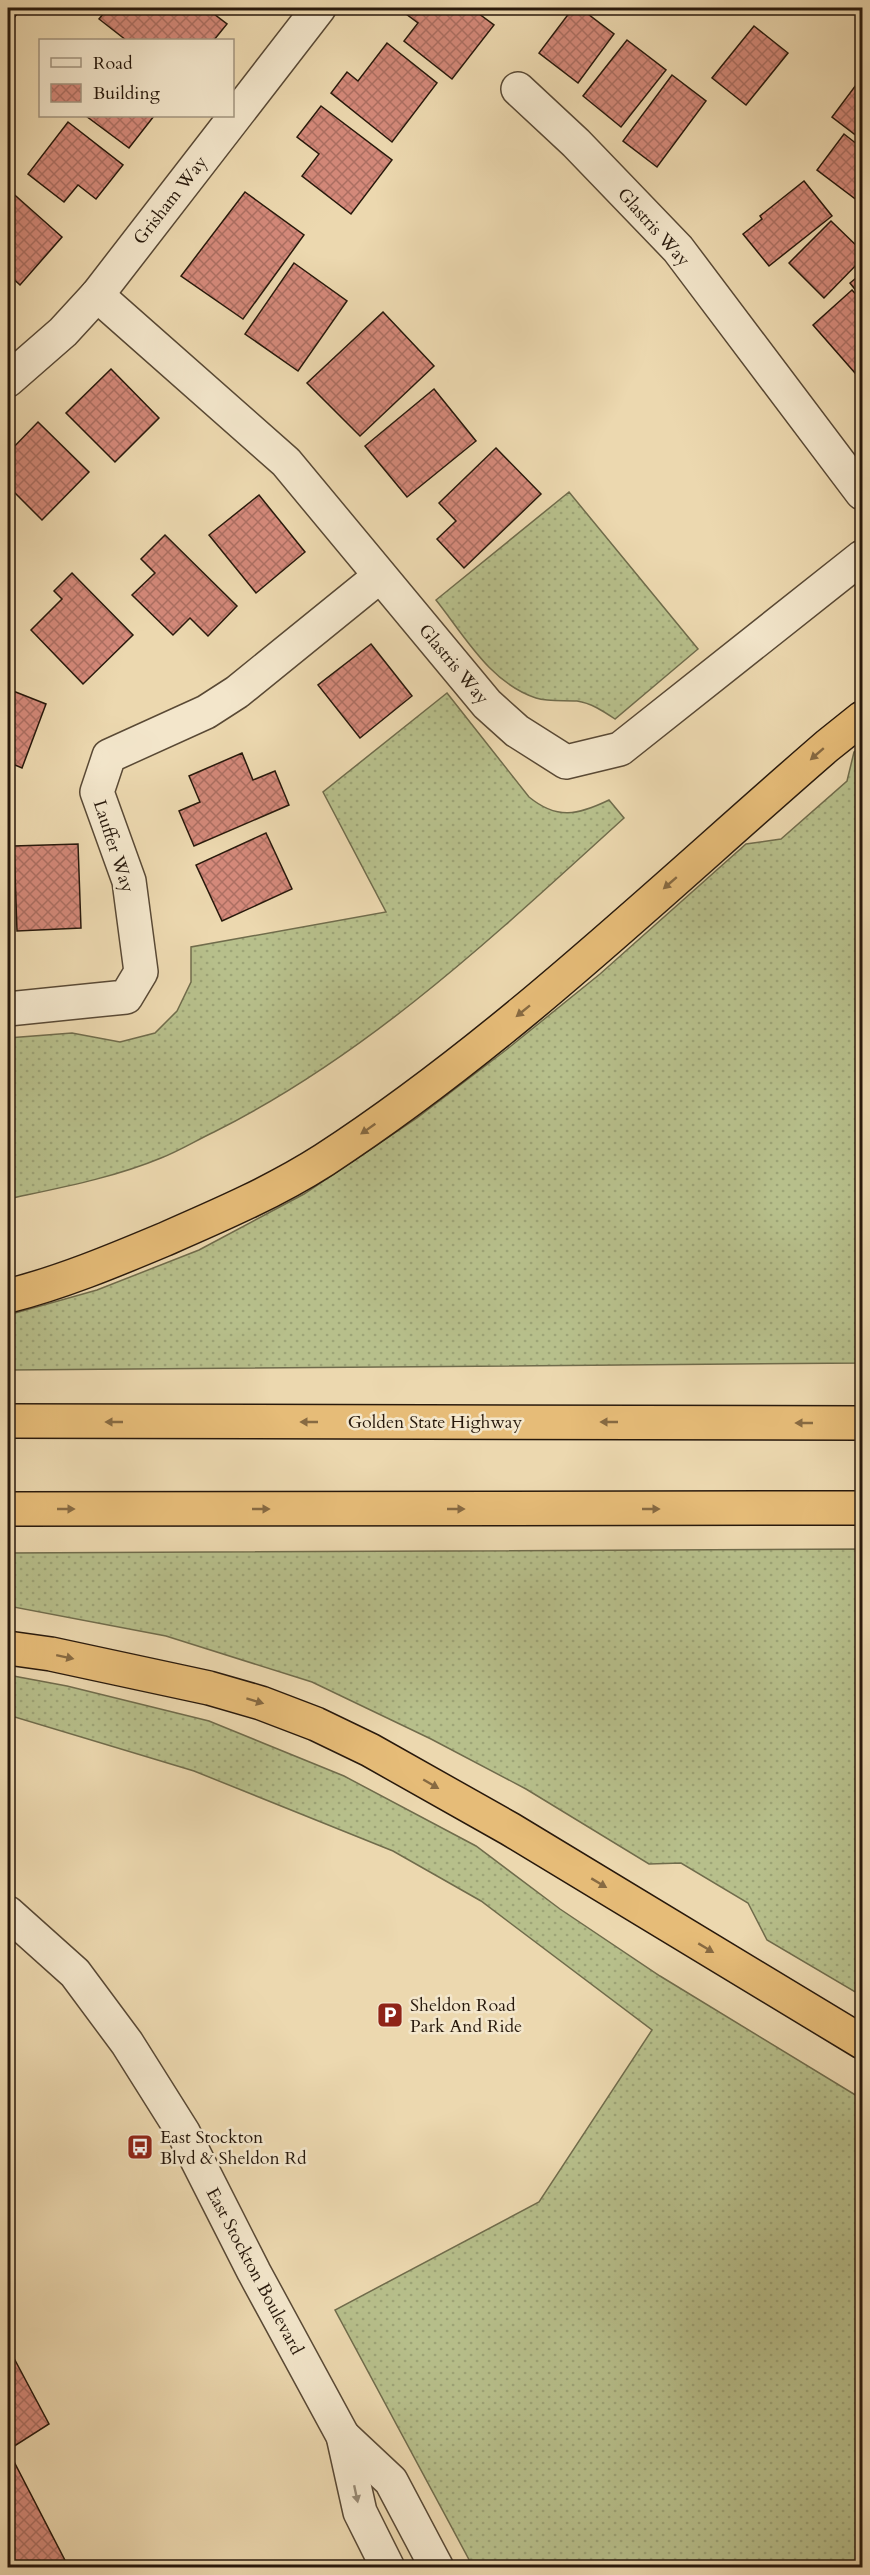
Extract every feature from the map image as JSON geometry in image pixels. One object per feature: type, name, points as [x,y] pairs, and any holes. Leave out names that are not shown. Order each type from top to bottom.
[{"type":"highway","points":[[8,1296],[122,1258],[235,1209],[322,1161],[429,1087],[536,1000],[826,746],[862,718]]},
{"type":"highway","name":"Golden State Highway","points":[[8,1421],[862,1423]]},
{"type":"highway","points":[[8,1509],[862,1508]]},
{"type":"highway","points":[[8,1648],[51,1654],[209,1688],[261,1703],[334,1733],[370,1750],[510,1829],[862,2042]]},
{"type":"street","name":"Grisham Way","points":[[8,380],[63,332],[97,295],[319,8]]},
{"type":"street","name":"Glastris Way","points":[[518,89],[576,143],[678,249],[862,492]]},
{"type":"street","name":"Glastris Way","points":[[97,295],[278,453],[487,704],[517,731],[566,762],[620,749],[862,557]]},
{"type":"street","name":"Lauffer Way","points":[[8,1009],[126,997],[141,972],[129,880],[97,792],[109,756],[206,712],[237,692],[380,576]]},
{"type":"street","name":"East Stockton Boulevard","points":[[8,1913],[75,1973],[134,2053],[183,2132],[254,2272],[343,2436],[360,2512],[388,2568]]},
{"type":"street","name":"East Stockton Boulevard","points":[[343,2436],[391,2481],[437,2568]]},
{"type":"green space","points":[[569,492],[698,649],[615,719],[582,702],[546,700],[520,691],[492,670],[479,656],[436,600]]},
{"type":"green space","points":[[447,693],[529,797],[549,809],[568,813],[587,809],[609,800],[624,818],[430,989],[379,1029],[271,1101],[181,1149],[143,1165],[86,1182],[8,1199],[8,1038],[72,1033],[120,1042],[155,1033],[177,1011],[191,982],[191,947],[386,912],[323,792]]},
{"type":"green space","points":[[862,746],[862,1363],[8,1370],[8,1315],[97,1290],[199,1250],[304,1194],[417,1118],[506,1050],[600,974],[746,844],[781,839],[847,781],[854,752]]},
{"type":"green space","points":[[862,1549],[862,1996],[767,1940],[748,1903],[681,1863],[649,1864],[526,1789],[431,1739],[312,1682],[166,1636],[8,1606],[8,1553]]},
{"type":"green space","points":[[8,1675],[67,1686],[209,1721],[344,1776],[476,1846],[560,1909],[660,1976],[862,2099],[862,2567],[473,2567],[335,2310],[539,2202],[652,2030],[481,1901],[393,1851],[194,1771],[8,1715]]},
{"type":"building","points":[[8,8],[21,8],[12,21],[8,18]]},
{"type":"building","points":[[108,8],[206,8],[227,24],[215,39],[125,39],[99,19]]},
{"type":"building","points":[[398,8],[471,8],[494,25],[452,79],[404,41],[418,23]]},
{"type":"building","points":[[573,8],[580,8],[614,34],[578,83],[539,53]]},
{"type":"building","points":[[754,26],[788,53],[746,105],[712,78]]},
{"type":"building","points":[[627,40],[666,70],[621,127],[583,96]]},
{"type":"building","points":[[387,43],[437,83],[392,142],[331,93],[347,72],[358,81]]},
{"type":"building","points":[[672,75],[706,101],[657,167],[623,141]]},
{"type":"building","points":[[862,77],[862,140],[832,117]]},
{"type":"building","points":[[321,106],[392,160],[351,214],[302,176],[319,154],[297,137]]},
{"type":"building","points":[[87,117],[153,117],[129,148]]},
{"type":"building","points":[[68,122],[123,165],[96,199],[78,185],[64,202],[28,174]]},
{"type":"building","points":[[844,134],[862,148],[862,204],[817,170]]},
{"type":"building","points":[[804,181],[832,216],[769,266],[743,234],[762,219],[760,216]]},
{"type":"building","points":[[8,189],[62,237],[20,285],[8,274]]},
{"type":"building","points":[[245,192],[304,235],[243,319],[181,276]]},
{"type":"building","points":[[831,221],[862,251],[862,259],[824,298],[789,263]]},
{"type":"building","points":[[294,263],[347,301],[298,371],[245,334]]},
{"type":"building","points":[[862,273],[862,298],[850,283]]},
{"type":"building","points":[[852,290],[862,301],[862,381],[813,325]]},
{"type":"building","points":[[383,312],[434,366],[360,436],[307,383]]},
{"type":"building","points":[[111,369],[159,418],[115,462],[66,413]]},
{"type":"building","points":[[434,389],[476,441],[407,497],[365,446]]},
{"type":"building","points":[[38,422],[89,472],[42,520],[8,486],[8,453]]},
{"type":"building","points":[[496,448],[541,494],[464,568],[437,539],[456,521],[439,503]]},
{"type":"building","points":[[259,495],[305,552],[256,593],[209,535]]},
{"type":"building","points":[[165,535],[237,606],[208,636],[190,618],[173,635],[132,595],[155,573],[141,559]]},
{"type":"building","points":[[72,573],[133,635],[83,684],[31,630],[62,599],[54,591]]},
{"type":"building","points":[[371,644],[412,696],[360,738],[318,685]]},
{"type":"building","points":[[8,689],[46,704],[22,768],[8,762]]},
{"type":"building","points":[[242,753],[253,780],[275,771],[289,805],[194,846],[179,811],[200,802],[189,776]]},
{"type":"building","points":[[266,833],[292,889],[222,921],[196,865]]},
{"type":"building","points":[[78,844],[81,928],[17,931],[14,846]]},
{"type":"building","points":[[8,2347],[49,2424],[8,2450]]},
{"type":"building","points":[[8,2450],[69,2568],[8,2568]]},
{"type":"place","name":"Sheldon Road Park And Ride","points":[[390,2015]]},
{"type":"place","name":"East Stockton Blvd & Sheldon Rd","points":[[140,2147]]}]
